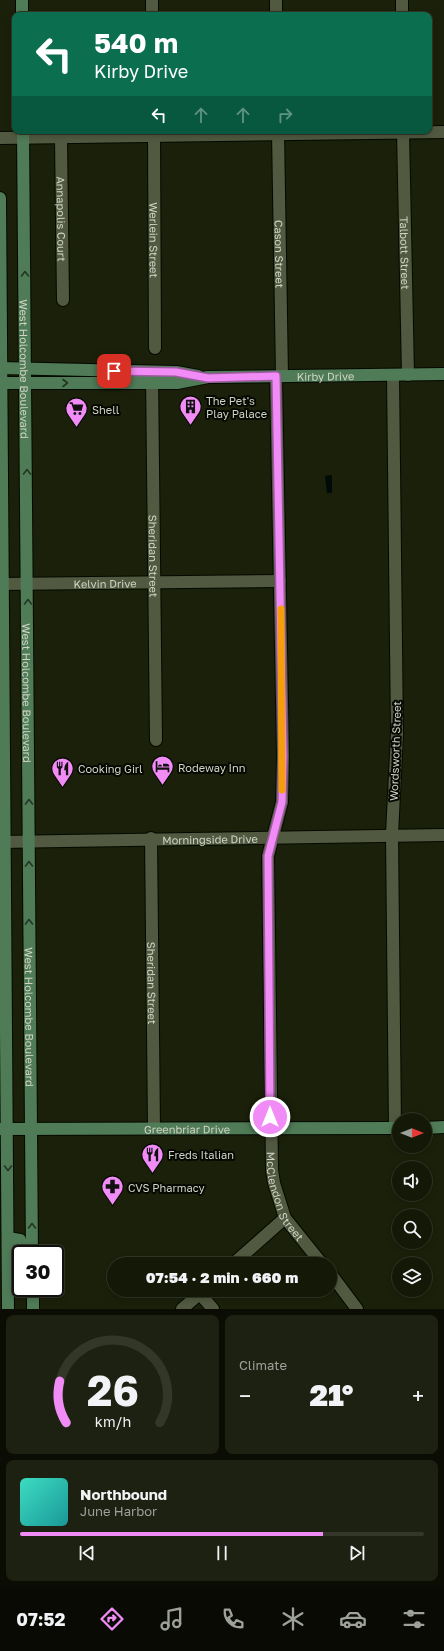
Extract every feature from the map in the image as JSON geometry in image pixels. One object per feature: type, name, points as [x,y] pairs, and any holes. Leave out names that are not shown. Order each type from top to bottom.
[{"type":"main road","points":[[22,0],[22,12]]},
{"type":"main road","name":"West Holcombe Boulevard","points":[[23,135],[28,584],[32,1245]]},
{"type":"main road","points":[[0,198],[4,1129],[8,1238],[8,1309]]},
{"type":"main road","name":"Kirby Drive","points":[[1,368],[152,378]]},
{"type":"main road","name":"Kirby Drive","points":[[1,383],[152,378],[176,372],[208,378],[444,374]]},
{"type":"main road","points":[[432,1128],[444,1127]]},
{"type":"main road","name":"Greenbriar Drive","points":[[4,1129],[392,1128]]},
{"type":"main road","points":[[8,1238],[20,1240],[21,1245]]},
{"type":"main road","points":[[33,1297],[33,1309]]},
{"type":"street","points":[[152,0],[152,12]]},
{"type":"street","points":[[276,0],[276,12]]},
{"type":"street","points":[[402,0],[402,12]]},
{"type":"street","points":[[432,132],[444,132]]},
{"type":"street","points":[[0,138],[23,135],[61,138],[154,134]]},
{"type":"street","name":"Werlein Street","points":[[154,134],[155,348]]},
{"type":"street","name":"Cason Street","points":[[278,134],[279,376]]},
{"type":"street","name":"Talbott Street","points":[[403,134],[408,375]]},
{"type":"street","name":"Annapolis Court","points":[[61,138],[63,300]]},
{"type":"street","name":"Wordsworth Street","points":[[393,375],[397,734],[392,835],[397,1113]]},
{"type":"street","name":"McClendon Street","points":[[279,376],[283,783],[279,815],[268,856],[270,1128],[274,1183],[285,1218],[316,1257]]},
{"type":"street","name":"Sheridan Street","points":[[152,378],[156,740]]},
{"type":"street","name":"Kelvin Drive","points":[[2,584],[280,581]]},
{"type":"street","name":"Morningside Drive","points":[[2,842],[151,838],[272,838],[444,835]]},
{"type":"street","name":"Sheridan Street","points":[[151,838],[154,1128]]},
{"type":"street","points":[[241,1257],[285,1218]]},
{"type":"street","points":[[337,1282],[357,1309]]},
{"type":"street","points":[[182,1309],[196,1297]]},
{"type":"street","points":[[205,1297],[213,1309]]},
{"type":"shaded area","points":[[332,475],[332,493],[327,493],[325,476]]},
{"type":"slow traffic","points":[[281,609],[282,790]]},
{"type":"place","name":"The Pet's Play Palace","points":[[190,426]]},
{"type":"place","name":"Shell","points":[[77,428]]},
{"type":"place","name":"Rodeway Inn","points":[[163,786]]},
{"type":"place","name":"Cooking Girl","points":[[62,788]]},
{"type":"place","name":"Freds Italian","points":[[153,1174]]},
{"type":"place","name":"CVS Pharmacy","points":[[112,1206]]},
{"type":"route","points":[[114,371],[176,372],[208,378],[276,376],[283,783],[282,802],[268,856],[270,1117]]}]
